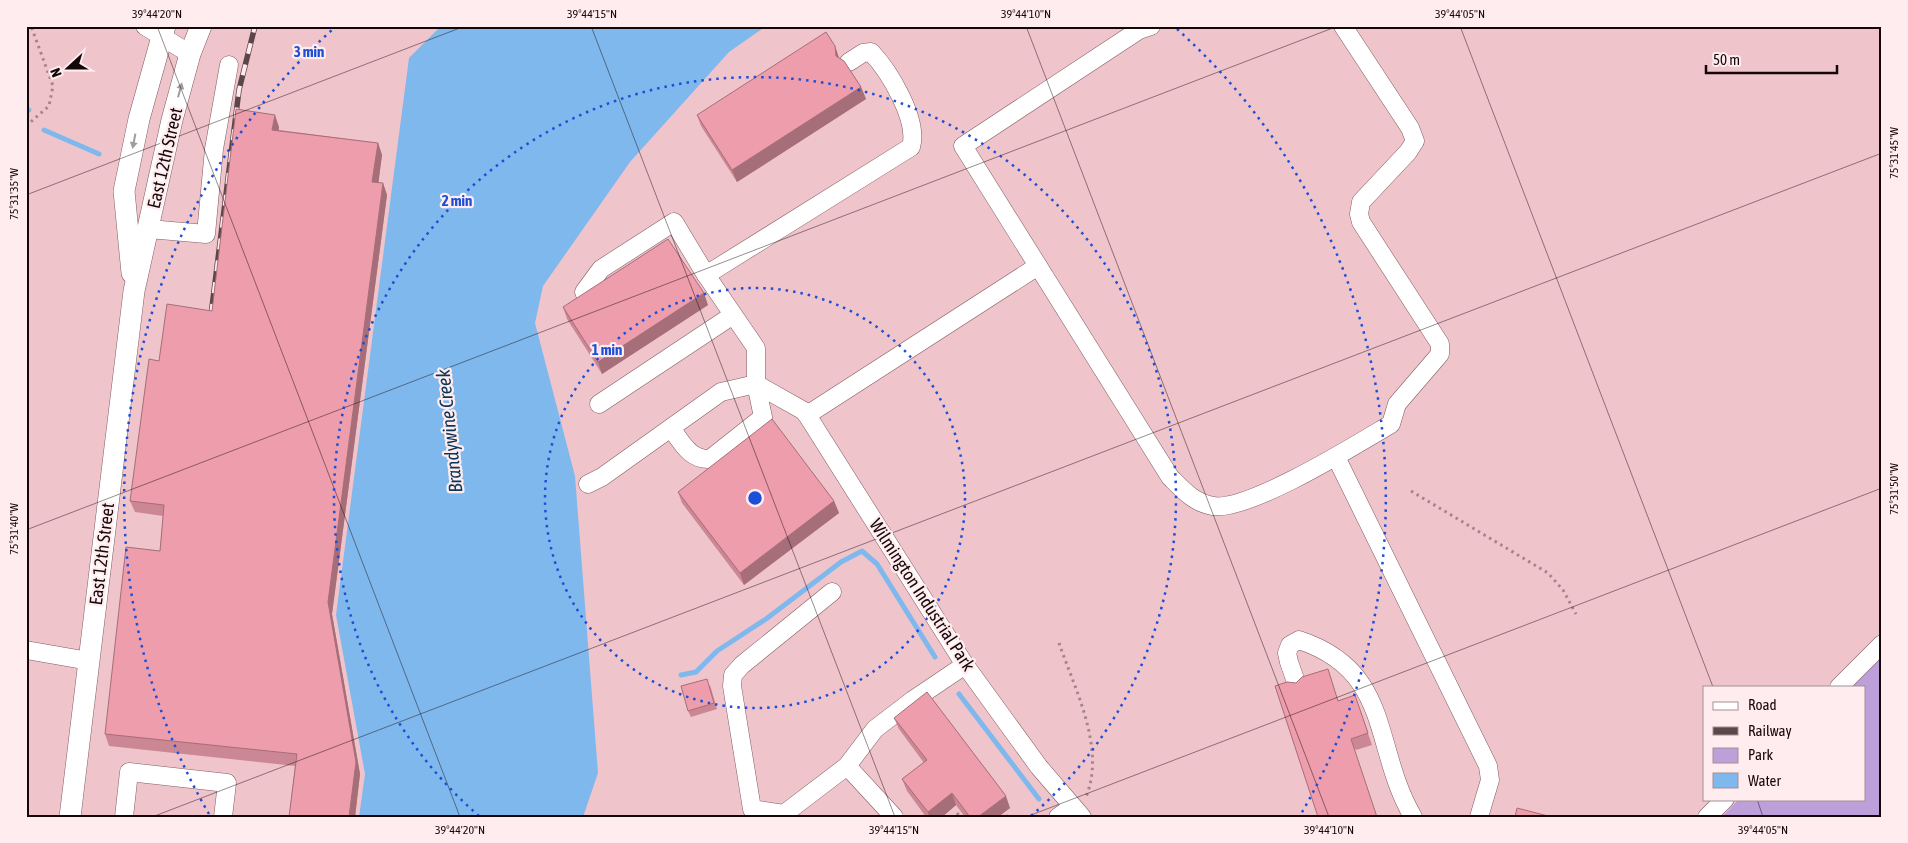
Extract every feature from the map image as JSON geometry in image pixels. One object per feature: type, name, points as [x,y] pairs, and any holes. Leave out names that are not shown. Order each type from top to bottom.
[{"type":"main road","name":"East 12th Street","points":[[70,817],[134,291],[172,120],[190,54],[201,26]]},
{"type":"main road","name":"East 12th Street","points":[[134,291],[124,191],[157,30]]},
{"type":"street","points":[[1151,26],[1139,30],[963,146],[1170,477],[1186,494],[1200,502],[1215,506],[1232,505],[1270,491],[1391,424],[1398,404],[1440,354],[1440,344],[1361,222],[1359,214],[1361,202],[1408,152],[1415,141],[1410,128],[1343,26]]},
{"type":"street","points":[[157,30],[190,54]]},
{"type":"street","points":[[706,275],[911,147],[914,137],[909,114],[880,61],[871,52],[863,53],[849,62]]},
{"type":"street","points":[[149,229],[206,234],[214,149],[229,65]]},
{"type":"street","points":[[584,292],[601,269],[674,222],[706,275],[756,348],[756,384],[763,417],[710,459],[700,459],[690,454],[671,428]]},
{"type":"street","points":[[807,415],[1038,266]]},
{"type":"street","points":[[599,404],[733,315]]},
{"type":"street","points":[[588,484],[602,477],[721,392],[756,384]]},
{"type":"street","name":"Wilmington Industrial Park","points":[[756,384],[804,411],[807,415],[965,665],[1073,814]]},
{"type":"street","points":[[1336,456],[1488,766],[1490,780],[1479,817]]},
{"type":"street","points":[[832,592],[742,665],[733,675],[732,686],[749,813],[784,814],[847,766],[875,729],[913,700],[965,665]]},
{"type":"street","points":[[1296,685],[1287,653],[1290,645],[1299,640],[1329,653],[1354,672],[1364,685],[1374,708],[1399,786],[1413,817]]},
{"type":"street","points":[[1840,686],[1882,644]]},
{"type":"street","points":[[26,650],[89,661]]},
{"type":"street","points":[[847,766],[894,817]]},
{"type":"street","points":[[124,817],[129,772],[227,782],[223,817]]},
{"type":"street","points":[[1707,817],[1724,800]]},
{"type":"path","points":[[26,126],[49,106],[53,86],[31,26]]},
{"type":"path","points":[[1410,490],[1548,573],[1563,590],[1576,614]]},
{"type":"path","points":[[1059,643],[1085,717],[1093,752],[1092,783],[1073,814]]},
{"type":"green space","points":[[1882,654],[1882,817],[1722,817],[1738,800],[1866,800],[1866,686],[1851,686]]},
{"type":"water","name":"Brandywine Creek","points":[[441,26],[766,26],[729,52],[630,162],[543,286],[535,323],[575,476],[598,773],[583,817],[359,817],[365,774],[336,615],[409,58]]},
{"type":"building","points":[[826,32],[835,46],[836,56],[844,61],[861,87],[732,170],[697,115]]},
{"type":"building","points":[[236,109],[275,115],[272,130],[378,143],[372,182],[383,183],[328,602],[356,762],[349,817],[289,817],[297,754],[105,734],[126,547],[160,551],[164,505],[130,501],[149,359],[159,361],[167,304],[212,311]]},
{"type":"building","points":[[668,239],[704,293],[598,362],[563,307]]},
{"type":"building","points":[[772,419],[834,501],[740,573],[678,492]]},
{"type":"building","points":[[1328,669],[1338,701],[1355,695],[1368,733],[1351,739],[1377,817],[1318,817],[1275,686],[1287,682],[1296,683],[1302,677]]},
{"type":"building","points":[[707,679],[714,703],[688,711],[681,686]]},
{"type":"building","points":[[927,692],[1006,796],[978,817],[970,817],[952,793],[928,812],[902,779],[927,760],[894,718]]},
{"type":"building","points":[[1517,808],[1552,817],[1515,817]]},
{"type":"waterway","points":[[44,130],[99,154]]},
{"type":"waterway","points":[[681,675],[696,672],[717,651],[766,619],[841,562],[862,551],[877,564],[935,657]]},
{"type":"waterway","points":[[959,694],[1039,799]]},
{"type":"railway","points":[[211,315],[239,90],[255,26]]}]
